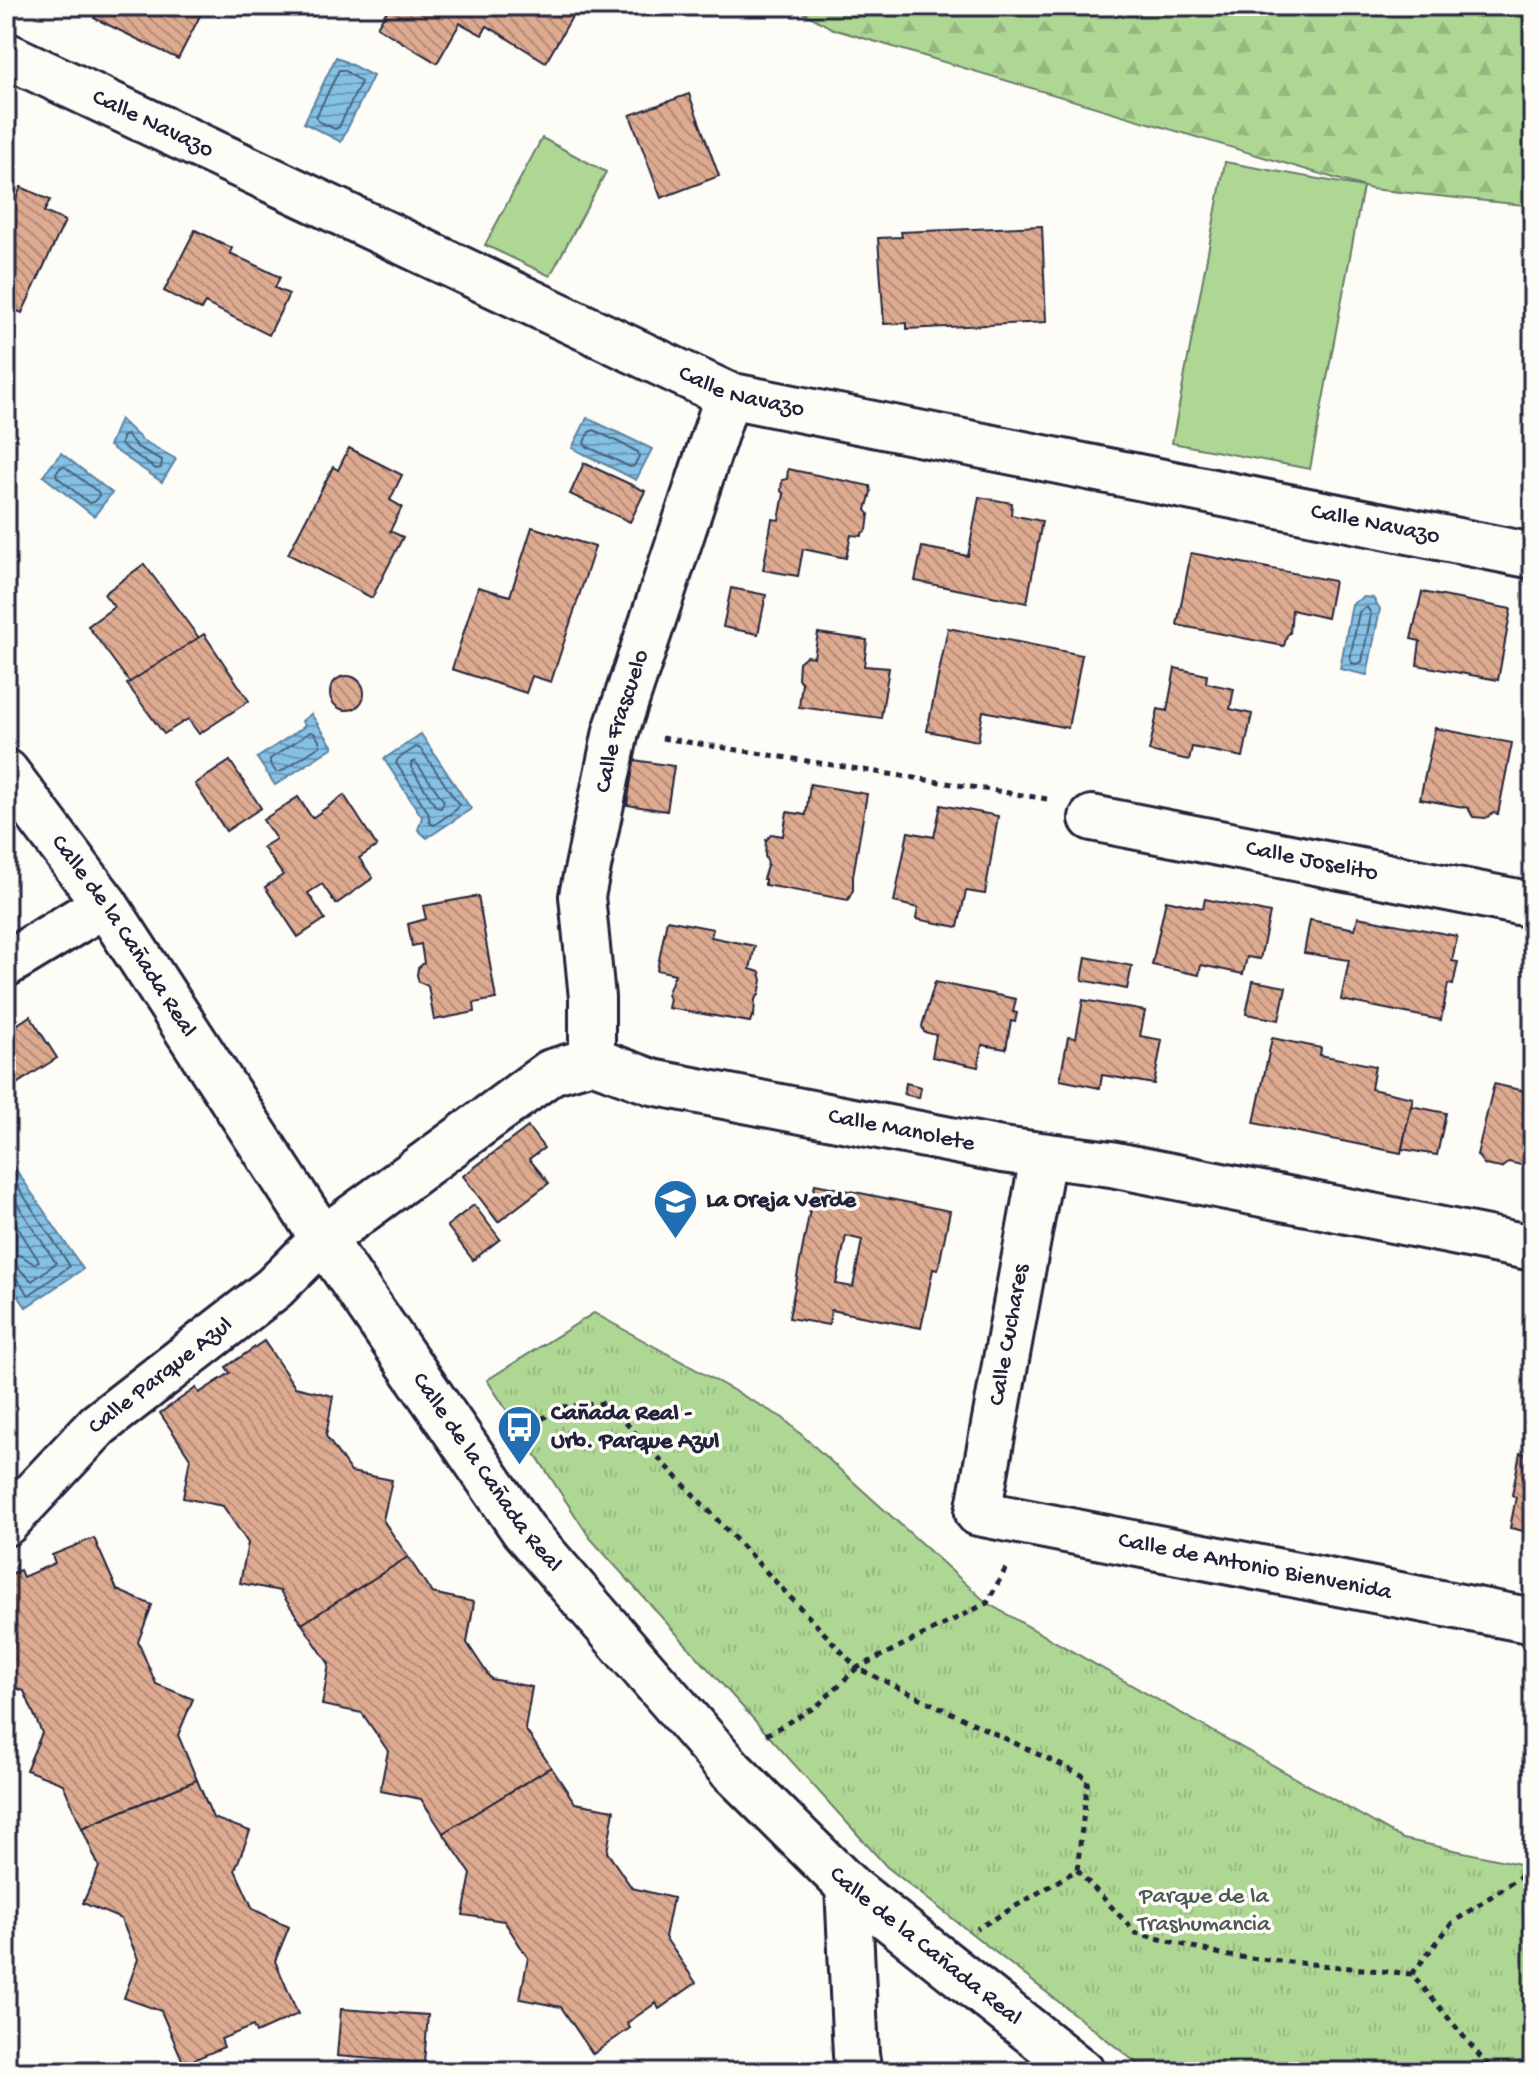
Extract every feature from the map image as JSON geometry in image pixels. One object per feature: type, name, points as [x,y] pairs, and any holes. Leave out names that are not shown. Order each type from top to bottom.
[{"type":"street","name":"Calle Navazo","points":[[6,55],[728,395],[1533,556]]},
{"type":"street","name":"Calle Frascuelo","points":[[592,1060],[592,998],[582,896],[616,731],[728,395]]},
{"type":"street","name":"Calle de la Cañada Real","points":[[6,772],[105,904],[323,1239],[524,1531],[731,1770],[848,1886],[1082,2072]]},
{"type":"street","name":"Calle Joselito","points":[[1092,818],[1533,905]]},
{"type":"street","points":[[6,964],[105,904]]},
{"type":"street","name":"Calle Manolete","points":[[592,1060],[652,1082],[1043,1157],[1111,1164],[1533,1248]]},
{"type":"street","points":[[323,1239],[551,1072],[592,1060]]},
{"type":"street","name":"Calle Cuchares","points":[[978,1513],[1043,1157]]},
{"type":"street","name":"Calle Parque Azul","points":[[6,1523],[98,1425],[274,1288],[323,1239]]},
{"type":"street","name":"Calle de Antonio Bienvenida","points":[[978,1513],[1533,1621]]},
{"type":"street","points":[[848,1886],[859,2072]]},
{"type":"path","points":[[616,731],[1040,796],[1092,818]]},
{"type":"path","points":[[521,1432],[561,1407],[607,1403],[857,1668],[1088,1778],[1077,1870],[1136,1933],[1229,1956],[1412,1974],[1493,2072]]},
{"type":"path","points":[[731,1770],[767,1734],[817,1706],[857,1668],[987,1603],[1031,1523]]},
{"type":"path","points":[[1412,1974],[1452,1923],[1533,1868]]},
{"type":"path","points":[[971,1932],[1077,1870]]},
{"type":"green space","points":[[792,6],[1533,6],[1533,206],[1371,189],[833,29]]},
{"type":"green space","points":[[542,138],[606,172],[550,276],[485,245]]},
{"type":"green space","points":[[1225,162],[1363,187],[1310,469],[1172,443]]},
{"type":"green space","name":"Parque de la Trashumancia","points":[[594,1313],[783,1418],[987,1603],[1403,1839],[1533,1867],[1533,2072],[1148,2072],[887,1867],[590,1538],[487,1380]]},
{"type":"water","points":[[336,57],[373,76],[341,142],[304,123]]},
{"type":"water","points":[[587,418],[652,449],[636,480],[572,448]]},
{"type":"water","points":[[120,419],[142,440],[176,459],[162,482],[109,446]]},
{"type":"water","points":[[61,453],[112,493],[94,516],[43,476]]},
{"type":"water","points":[[1364,597],[1373,598],[1380,609],[1367,675],[1340,669],[1352,604]]},
{"type":"water","points":[[311,714],[333,747],[275,785],[257,758],[305,726],[302,721]]},
{"type":"water","points":[[421,734],[471,809],[427,838],[418,830],[422,817],[384,759]]},
{"type":"water","points":[[6,1155],[83,1269],[26,1307],[6,1278]]},
{"type":"building","points":[[100,6],[205,6],[178,59],[94,18]]},
{"type":"building","points":[[390,6],[577,8],[546,62],[487,26],[482,35],[460,23],[437,63],[377,27]]},
{"type":"building","points":[[689,94],[719,176],[661,198],[630,115]]},
{"type":"building","points":[[21,187],[50,200],[44,212],[65,221],[22,313],[6,306],[6,220]]},
{"type":"building","points":[[1042,226],[1046,322],[907,329],[907,323],[884,324],[878,238],[902,237],[901,232]]},
{"type":"building","points":[[195,230],[232,248],[230,253],[280,277],[275,288],[289,294],[269,335],[205,303],[201,310],[164,291]]},
{"type":"building","points":[[349,448],[402,475],[390,500],[402,507],[390,531],[403,537],[372,598],[288,554],[333,467],[338,470]]},
{"type":"building","points":[[584,463],[645,491],[630,522],[570,494]]},
{"type":"building","points":[[788,469],[870,486],[871,492],[866,510],[869,514],[867,530],[862,536],[851,535],[846,558],[803,549],[798,576],[763,570],[772,519],[779,520],[784,494],[781,491],[782,480],[787,479]]},
{"type":"building","points":[[979,497],[1012,503],[1011,515],[1042,521],[1027,603],[915,581],[922,547],[968,556]]},
{"type":"building","points":[[532,527],[595,547],[551,682],[532,676],[526,693],[452,669],[478,587],[510,596]]},
{"type":"building","points":[[1191,553],[1334,581],[1327,618],[1292,610],[1290,633],[1284,646],[1177,625]]},
{"type":"building","points":[[144,564],[199,638],[130,683],[88,626],[114,607],[104,594]]},
{"type":"building","points":[[731,588],[766,595],[758,634],[723,627]]},
{"type":"building","points":[[1422,592],[1511,609],[1498,680],[1417,665],[1420,641],[1411,639]]},
{"type":"building","points":[[948,628],[1082,655],[1068,728],[983,711],[978,741],[927,731]]},
{"type":"building","points":[[818,633],[867,640],[864,666],[889,668],[881,718],[799,707],[802,683],[798,679],[799,662],[806,656],[814,657]]},
{"type":"building","points":[[204,634],[249,701],[199,734],[188,719],[164,734],[127,684]]},
{"type":"building","points":[[1175,668],[1207,675],[1206,683],[1234,689],[1230,709],[1252,714],[1243,757],[1192,747],[1189,760],[1149,751],[1158,709],[1167,711]]},
{"type":"building","points":[[347,676],[359,681],[364,693],[359,705],[347,710],[335,705],[330,693],[335,681]]},
{"type":"building","points":[[1435,728],[1512,743],[1498,814],[1493,813],[1486,818],[1473,817],[1468,808],[1420,799]]},
{"type":"building","points":[[634,760],[674,766],[667,811],[627,805]]},
{"type":"building","points":[[230,761],[261,808],[226,831],[195,784]]},
{"type":"building","points":[[810,784],[867,794],[853,890],[848,900],[765,885],[763,879],[768,863],[766,840],[772,834],[783,836],[787,812],[806,815]]},
{"type":"building","points":[[344,795],[377,846],[359,858],[373,878],[336,904],[322,884],[308,893],[325,919],[298,937],[265,887],[283,875],[263,847],[276,839],[263,820],[298,797],[312,818]]},
{"type":"building","points":[[941,805],[998,816],[985,894],[966,891],[958,927],[916,919],[918,908],[894,902],[908,832],[934,837]]},
{"type":"building","points":[[478,896],[496,999],[474,1003],[475,1012],[434,1020],[428,986],[419,982],[417,975],[418,968],[424,963],[421,944],[412,946],[408,924],[426,919],[423,906]]},
{"type":"building","points":[[1205,899],[1270,913],[1260,959],[1247,957],[1243,974],[1201,965],[1199,975],[1152,965],[1166,900],[1203,908]]},
{"type":"building","points":[[1358,917],[1457,936],[1452,961],[1458,962],[1453,985],[1448,984],[1441,1020],[1341,1000],[1349,960],[1304,953],[1310,920],[1355,929]]},
{"type":"building","points":[[667,920],[713,929],[711,937],[755,946],[750,969],[760,972],[762,980],[755,999],[754,1017],[750,1022],[668,1008],[670,999],[667,995],[675,974],[657,970]]},
{"type":"building","points":[[1086,957],[1132,966],[1127,989],[1082,980]]},
{"type":"building","points":[[1253,981],[1286,987],[1279,1020],[1246,1014]]},
{"type":"building","points":[[935,982],[1016,999],[1013,1012],[1017,1013],[1015,1022],[1011,1021],[1006,1049],[982,1045],[978,1067],[932,1057],[936,1035],[924,1032],[922,1026]]},
{"type":"building","points":[[1083,1000],[1145,1011],[1140,1036],[1162,1040],[1154,1084],[1102,1075],[1100,1088],[1060,1080],[1068,1037],[1076,1038]]},
{"type":"building","points":[[30,1016],[57,1058],[15,1085],[6,1073],[6,1032]]},
{"type":"building","points":[[1272,1038],[1321,1048],[1320,1055],[1375,1066],[1371,1089],[1413,1098],[1401,1153],[1254,1123]]},
{"type":"building","points":[[906,1083],[921,1087],[919,1098],[904,1094]]},
{"type":"building","points":[[1494,1084],[1533,1093],[1533,1168],[1509,1162],[1501,1168],[1485,1165],[1477,1155]]},
{"type":"building","points":[[1411,1106],[1446,1113],[1437,1155],[1402,1149]]},
{"type":"building","points":[[528,1127],[544,1148],[529,1159],[549,1183],[498,1222],[463,1176]]},
{"type":"building","points":[[815,1184],[950,1211],[938,1270],[933,1269],[921,1328],[831,1310],[829,1325],[789,1318]],"holes":[[[846,1236],[862,1240],[853,1287],[836,1284]]]},
{"type":"building","points":[[474,1205],[500,1239],[473,1260],[447,1226]]},
{"type":"building","points":[[264,1341],[295,1387],[333,1396],[326,1436],[351,1472],[392,1480],[383,1520],[408,1557],[302,1624],[280,1591],[240,1583],[248,1543],[223,1506],[183,1498],[190,1458],[160,1413],[196,1388],[199,1393],[230,1373],[226,1367]]},
{"type":"building","points":[[1520,1453],[1533,1456],[1533,1533],[1510,1528]]},
{"type":"building","points":[[94,1538],[117,1590],[152,1605],[138,1642],[156,1684],[193,1699],[178,1735],[197,1780],[82,1828],[63,1784],[26,1770],[42,1733],[24,1691],[6,1684],[6,1576],[20,1570],[23,1577],[55,1563],[52,1555]]},
{"type":"building","points":[[408,1557],[432,1593],[474,1602],[467,1643],[491,1679],[532,1687],[525,1729],[551,1767],[443,1833],[421,1799],[380,1791],[388,1751],[362,1713],[322,1705],[329,1664],[302,1624]]},
{"type":"building","points":[[551,1767],[575,1803],[614,1810],[607,1852],[632,1888],[673,1898],[665,1937],[696,1983],[659,2009],[656,2003],[627,2023],[630,2028],[593,2054],[561,2007],[520,1999],[528,1958],[504,1921],[463,1915],[471,1874],[443,1833]]},
{"type":"building","points":[[197,1780],[213,1818],[250,1831],[235,1870],[253,1909],[289,1927],[275,1961],[298,2014],[256,2033],[253,2026],[221,2039],[224,2047],[184,2064],[161,2011],[124,1998],[138,1959],[121,1919],[83,1903],[99,1867],[82,1828]]},
{"type":"building","points":[[341,2009],[428,2015],[424,2063],[337,2056]]},
{"type":"place","name":"La Oreja Verde","points":[[675,1240]]},
{"type":"place","name":"Cañada Real - Urb. Parque Azul","points":[[520,1467]]}]
